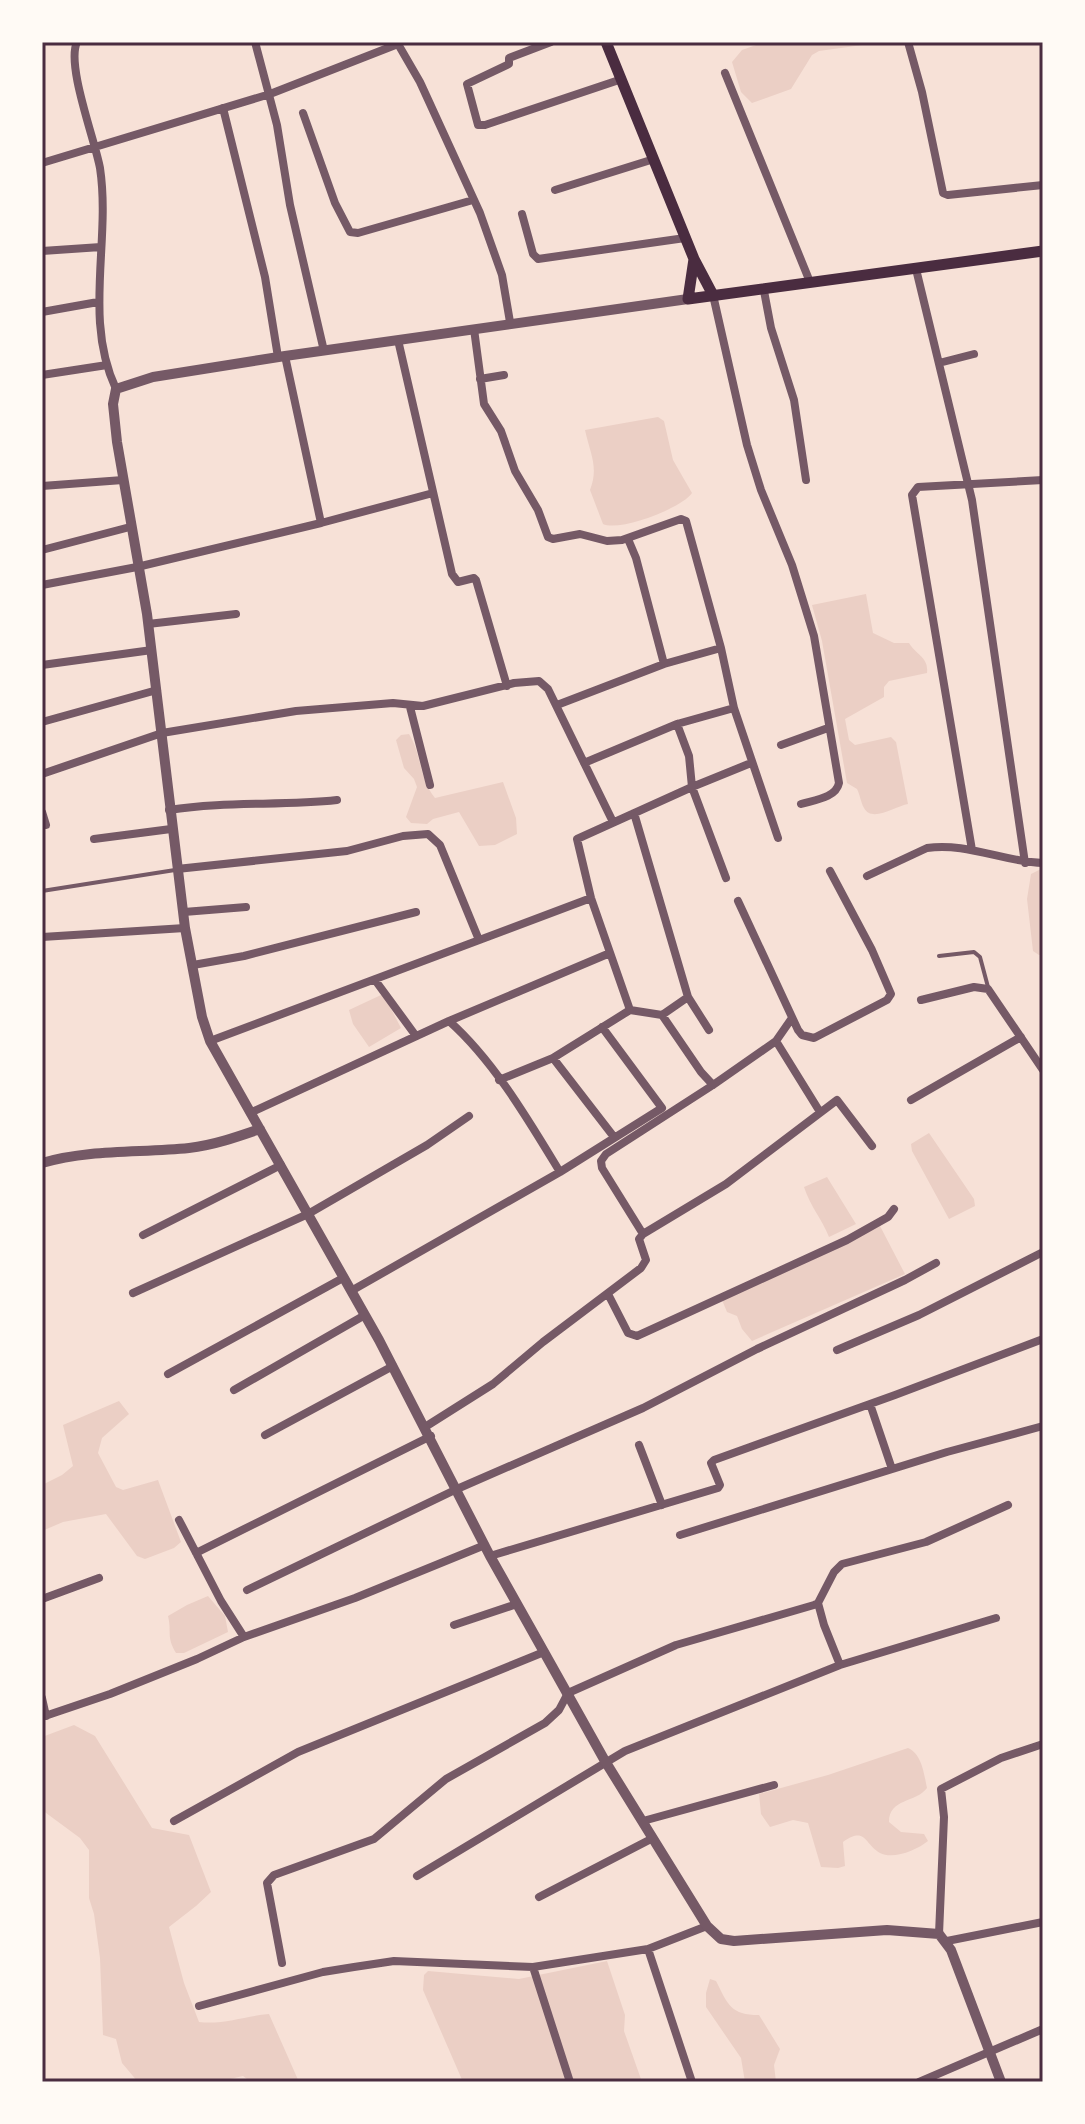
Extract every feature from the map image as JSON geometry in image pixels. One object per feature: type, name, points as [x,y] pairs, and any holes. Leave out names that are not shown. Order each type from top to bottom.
[{"type":"main road","points":[[606,42],[685,238],[713,295]]},
{"type":"main road","points":[[694,259],[688,299],[1043,251]]},
{"type":"street","points":[[77,42],[74,57],[96,148],[103,199],[98,302],[107,365],[116,389],[113,404],[130,527],[152,650],[185,928],[202,1017],[210,1041],[393,1366],[490,1556],[605,1761],[707,1926],[721,1939],[734,1941],[887,1930],[943,1938],[1043,1922]]},
{"type":"street","points":[[255,42],[270,94],[290,205],[324,351]]},
{"type":"street","points":[[551,42],[509,58],[509,64],[467,84],[478,125],[481,127],[622,79]]},
{"type":"street","points":[[908,42],[943,193],[1043,185]]},
{"type":"street","points":[[42,163],[270,94],[398,44],[420,82],[473,200],[502,275],[510,322]]},
{"type":"street","points":[[725,73],[810,282]]},
{"type":"street","points":[[223,108],[321,523]]},
{"type":"street","points":[[303,113],[335,203],[350,232],[358,233],[473,200]]},
{"type":"street","points":[[555,190],[654,159]]},
{"type":"street","points":[[522,214],[533,254],[538,259],[685,238]]},
{"type":"street","points":[[42,251],[101,247]]},
{"type":"street","points":[[916,269],[969,483],[1025,863]]},
{"type":"street","points":[[764,291],[771,328],[794,400],[806,480]]},
{"type":"street","points":[[713,295],[747,445],[761,490],[792,565],[814,636],[839,783],[833,794],[801,804]]},
{"type":"street","points":[[116,389],[153,377],[281,356],[688,299]]},
{"type":"street","points":[[42,312],[98,302]]},
{"type":"street","points":[[474,329],[484,404],[501,431],[515,471],[538,510],[548,537],[553,539],[580,534],[607,541],[628,539],[685,519],[721,648],[734,708],[778,838]]},
{"type":"street","points":[[398,340],[452,574],[458,582],[476,580],[507,686]]},
{"type":"street","points":[[939,363],[974,354]]},
{"type":"street","points":[[42,375],[107,365]]},
{"type":"street","points":[[480,379],[504,375]]},
{"type":"street","points":[[42,486],[123,480]]},
{"type":"street","points":[[972,850],[913,492],[918,487],[1043,480]]},
{"type":"street","points":[[42,585],[137,567],[433,493]]},
{"type":"street","points":[[42,550],[130,527]]},
{"type":"street","points":[[628,539],[636,558],[664,664]]},
{"type":"street","points":[[148,624],[236,614]]},
{"type":"street","points":[[557,705],[664,664],[721,648]]},
{"type":"street","points":[[42,665],[152,650]]},
{"type":"street","points":[[42,774],[162,733],[296,711],[393,703],[410,707],[440,703],[521,682],[544,683],[613,822]]},
{"type":"street","points":[[42,722],[157,690]]},
{"type":"street","points":[[410,707],[430,785]]},
{"type":"street","points":[[584,763],[677,724],[734,708]]},
{"type":"street","points":[[677,724],[689,756],[692,787],[726,878]]},
{"type":"street","points":[[781,745],[828,728]]},
{"type":"street","points":[[630,1010],[591,898],[577,839],[751,763]]},
{"type":"street","points":[[169,810],[214,804],[279,805],[337,800]]},
{"type":"street","points":[[42,812],[46,825]]},
{"type":"street","points":[[634,813],[688,997],[709,1030]]},
{"type":"street","points":[[94,839],[171,829]]},
{"type":"street","points":[[177,869],[347,851],[403,836],[428,834],[440,845],[479,940]]},
{"type":"street","points":[[867,876],[927,848],[972,850],[1025,863],[1043,863]]},
{"type":"street","points":[[738,901],[792,1018],[802,1035],[814,1038],[887,1000],[891,994],[872,950],[830,871]]},
{"type":"street","points":[[210,1041],[591,898]]},
{"type":"street","points":[[184,912],[246,907]]},
{"type":"street","points":[[193,965],[244,956],[416,912]]},
{"type":"street","points":[[42,937],[185,928]]},
{"type":"street","points":[[250,1113],[449,1021],[610,953]]},
{"type":"street","points":[[375,980],[416,1036]]},
{"type":"street","points":[[921,1000],[974,987],[988,989],[1043,1070]]},
{"type":"street","points":[[499,1080],[553,1058],[630,1010],[662,1015],[688,997]]},
{"type":"street","points":[[662,1015],[713,1085]]},
{"type":"street","points":[[643,1234],[602,1168],[601,1161],[606,1154],[776,1041],[792,1018]]},
{"type":"street","points":[[449,1021],[471,1041],[536,1131],[560,1172]]},
{"type":"street","points":[[351,1291],[560,1172],[662,1108],[602,1027]]},
{"type":"street","points":[[911,1100],[1021,1037]]},
{"type":"street","points":[[776,1041],[820,1112]]},
{"type":"street","points":[[553,1058],[614,1137]]},
{"type":"street","points":[[196,1553],[428,1432],[645,1264],[639,1239],[643,1234],[726,1184],[839,1100],[872,1146]]},
{"type":"street","points":[[133,1293],[308,1214],[427,1145],[469,1116]]},
{"type":"street","points":[[42,1163],[88,1154],[192,1148],[260,1129]]},
{"type":"street","points":[[143,1235],[281,1165]]},
{"type":"street","points":[[608,1294],[628,1333],[637,1336],[847,1240],[888,1217],[894,1209]]},
{"type":"street","points":[[837,1350],[919,1315],[1043,1252]]},
{"type":"street","points":[[247,1590],[457,1489],[643,1408],[936,1263]]},
{"type":"street","points":[[168,1374],[343,1278]]},
{"type":"street","points":[[234,1390],[365,1315]]},
{"type":"street","points":[[490,1556],[719,1487],[711,1463],[714,1460],[1043,1339]]},
{"type":"street","points":[[265,1435],[393,1366]]},
{"type":"street","points":[[870,1404],[892,1469]]},
{"type":"street","points":[[680,1535],[1043,1426]]},
{"type":"street","points":[[639,1445],[662,1505]]},
{"type":"street","points":[[840,1665],[818,1603],[834,1572],[842,1564],[926,1542],[1008,1505]]},
{"type":"street","points":[[179,1520],[244,1637]]},
{"type":"street","points":[[42,1698],[44,1716],[110,1694],[244,1637],[355,1598],[485,1545]]},
{"type":"street","points":[[42,1599],[99,1578]]},
{"type":"street","points":[[282,1963],[270,1905],[267,1881],[270,1878],[380,1836],[446,1779],[545,1723],[559,1710],[568,1693],[676,1645],[818,1603]]},
{"type":"street","points":[[454,1625],[517,1604]]},
{"type":"street","points":[[417,1876],[605,1761],[840,1665],[996,1618]]},
{"type":"street","points":[[174,1821],[298,1752],[544,1652]]},
{"type":"street","points":[[1001,2082],[943,1938],[944,1817],[941,1789],[1001,1758],[1043,1744]]},
{"type":"street","points":[[643,1821],[774,1785]]},
{"type":"street","points":[[539,1897],[653,1838]]},
{"type":"street","points":[[199,2006],[323,1972],[394,1961],[533,1967],[648,1949],[707,1926]]},
{"type":"street","points":[[648,1949],[692,2082]]},
{"type":"street","points":[[533,1967],[570,2082]]},
{"type":"street","points":[[919,2082],[1043,2029]]},
{"type":"lane","points":[[42,891],[177,869]]},
{"type":"lane","points":[[939,956],[974,952],[980,957],[988,989]]},
{"type":"shaded area","points":[[765,42],[884,42],[819,51],[812,55],[791,89],[752,103],[741,92],[732,62],[742,50]]},
{"type":"shaded area","points":[[658,417],[664,421],[673,460],[692,493],[676,505],[636,522],[611,526],[603,524],[590,490],[594,467],[585,430]]},
{"type":"shaded area","points":[[866,594],[873,633],[894,643],[909,643],[927,668],[927,673],[889,681],[884,687],[884,697],[845,719],[849,740],[855,745],[891,737],[896,742],[908,804],[878,814],[868,812],[857,789],[847,783],[822,641],[812,605]]},
{"type":"shaded area","points":[[409,734],[426,783],[435,798],[503,782],[516,818],[517,834],[495,845],[479,846],[459,812],[433,819],[427,824],[411,823],[406,817],[417,787],[404,768],[396,740],[401,735]]},
{"type":"shaded area","points":[[1043,868],[1043,954],[1039,955],[1033,951],[1027,899],[1031,874]]},
{"type":"shaded area","points":[[381,995],[401,1028],[369,1047],[353,1024],[349,1010]]},
{"type":"shaded area","points":[[929,1133],[974,1199],[975,1206],[949,1219],[912,1151],[911,1144]]},
{"type":"shaded area","points":[[827,1177],[856,1224],[829,1237],[804,1187]]},
{"type":"shaded area","points":[[880,1226],[905,1274],[752,1341],[742,1329],[737,1316],[727,1312],[722,1300]]},
{"type":"shaded area","points":[[119,1401],[129,1414],[102,1438],[98,1453],[116,1487],[123,1490],[158,1480],[181,1542],[174,1548],[145,1559],[137,1556],[106,1514],[63,1522],[42,1531],[42,1485],[73,1466],[63,1425]]},
{"type":"shaded area","points":[[208,1596],[225,1616],[228,1632],[184,1653],[176,1653],[170,1638],[168,1616]]},
{"type":"shaded area","points":[[74,1725],[95,1736],[152,1828],[189,1835],[211,1892],[169,1927],[184,1983],[199,2022],[269,2014],[299,2082],[251,2082],[243,2076],[227,2082],[138,2082],[122,2063],[116,2039],[103,2035],[100,1958],[89,1898],[89,1850],[80,1838],[42,1810],[42,1737]]},
{"type":"shaded area","points":[[908,1748],[919,1760],[927,1788],[893,1809],[889,1822],[901,1832],[924,1834],[928,1841],[911,1851],[885,1855],[861,1836],[856,1836],[843,1842],[845,1866],[821,1867],[808,1823],[793,1820],[770,1827],[761,1814],[759,1794]]},
{"type":"shaded area","points":[[607,1961],[625,2015],[624,2031],[642,2082],[463,2082],[423,1990],[424,1975],[428,1971],[519,1979]]},
{"type":"shaded area","points":[[710,1979],[716,1981],[727,2002],[736,2011],[759,2015],[780,2049],[774,2065],[776,2082],[745,2082],[741,2058],[706,2007]]}]
